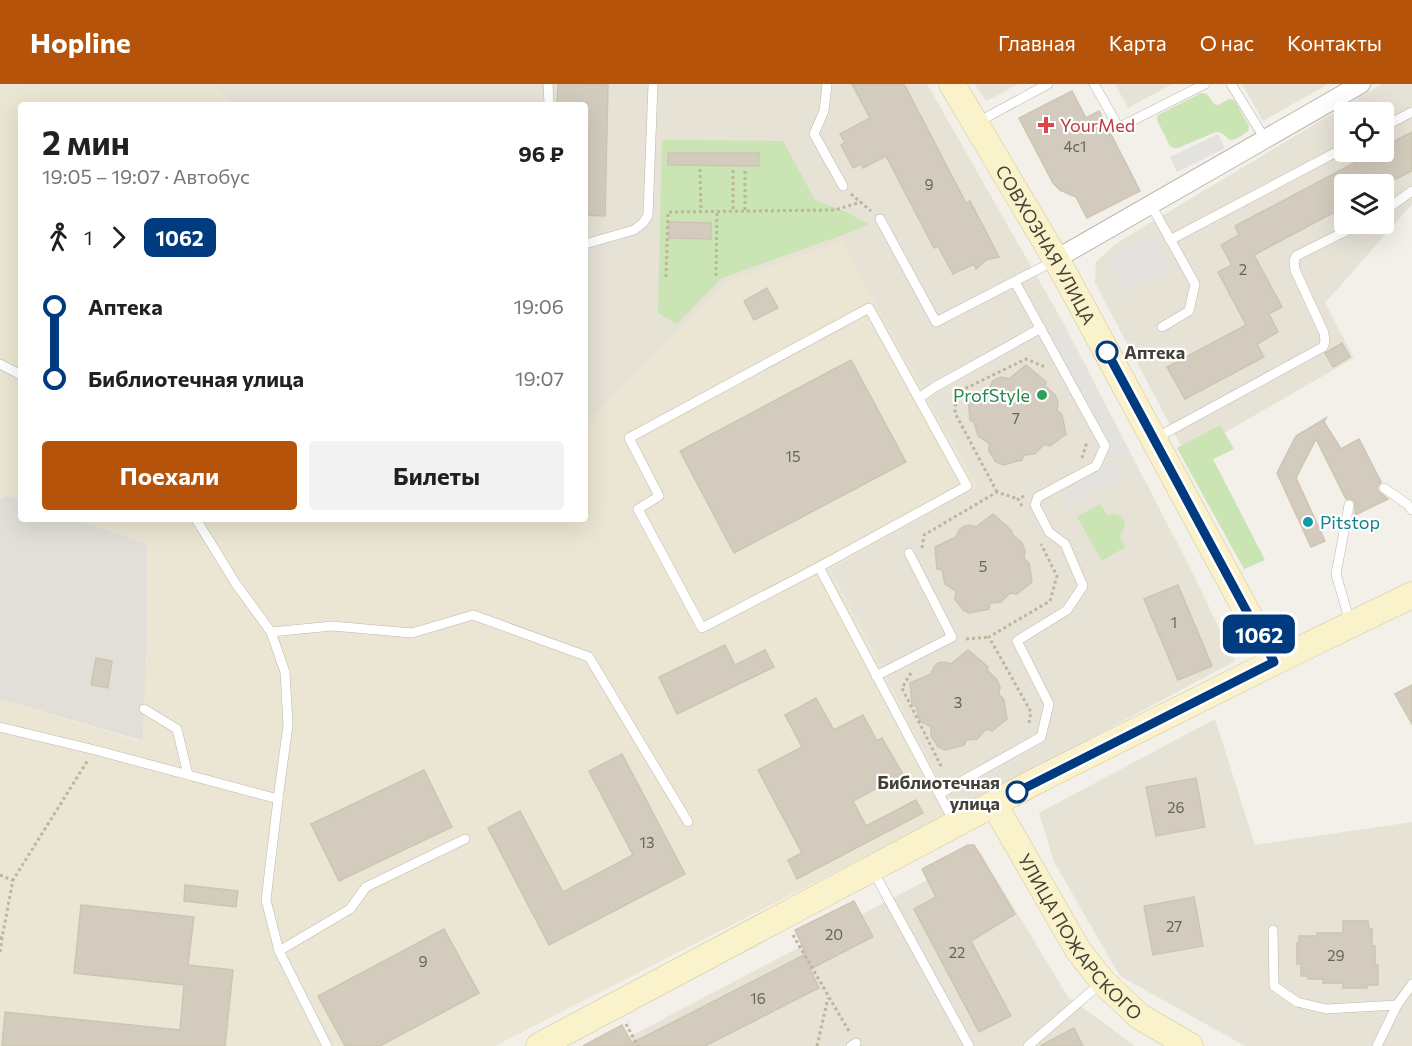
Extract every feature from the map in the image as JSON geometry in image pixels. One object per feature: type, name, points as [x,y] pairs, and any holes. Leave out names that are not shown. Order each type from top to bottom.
[{"type":"street","name":"СОВХОЗНАЯ УЛИЦА","points":[[952,84],[1056,260],[1274,662]]},
{"type":"street","points":[[1056,260],[1361,84]]},
{"type":"street","points":[[539,1046],[994,804],[1412,595]]},
{"type":"street","name":"УЛИЦА ПОЖАРСКОГО","points":[[994,804],[1078,950],[1103,982],[1139,1016],[1190,1046]]},
{"type":"lane","points":[[548,84],[549,102]]},
{"type":"lane","points":[[588,243],[634,230],[643,223],[648,215],[653,84]]},
{"type":"lane","points":[[827,84],[824,111],[814,134],[843,186]]},
{"type":"lane","points":[[975,124],[1048,84]]},
{"type":"lane","points":[[1094,84],[1120,127],[1205,84]]},
{"type":"lane","points":[[1231,84],[1265,139]]},
{"type":"lane","points":[[1394,121],[1412,112]]},
{"type":"lane","points":[[1170,240],[1334,153]]},
{"type":"lane","points":[[1394,204],[1412,191]]},
{"type":"lane","points":[[1151,205],[1196,284],[1189,311],[1162,327]]},
{"type":"lane","points":[[880,219],[936,321],[1056,260]]},
{"type":"lane","points":[[1154,439],[1323,347],[1324,333],[1294,270],[1294,261],[1296,256],[1340,234]]},
{"type":"lane","points":[[939,794],[1041,737],[1049,704],[1017,641],[1067,610],[1083,586],[1065,544],[1049,532],[1035,505],[1038,497],[1096,465],[1105,446],[1015,282]]},
{"type":"lane","points":[[869,308],[967,486],[819,567],[702,628],[638,508],[659,496],[629,438],[869,308]]},
{"type":"lane","points":[[919,398],[934,387],[1041,328]]},
{"type":"lane","points":[[0,364],[18,373]]},
{"type":"lane","points":[[1384,488],[1412,510]]},
{"type":"lane","points":[[1349,505],[1336,574],[1350,625]]},
{"type":"lane","points":[[198,522],[236,584],[271,632],[285,672],[288,725],[266,900],[279,951],[327,1046]]},
{"type":"lane","points":[[876,676],[952,637],[909,553]]},
{"type":"lane","points":[[819,567],[955,825]]},
{"type":"lane","points":[[271,632],[332,626],[412,633],[473,615],[589,657],[688,822]]},
{"type":"lane","points":[[144,709],[177,729],[188,775]]},
{"type":"lane","points":[[0,727],[278,799]]},
{"type":"lane","points":[[279,951],[350,909],[366,886],[465,839]]},
{"type":"lane","points":[[872,869],[969,1046]]},
{"type":"lane","points":[[1273,930],[1274,986],[1297,1002],[1326,1009],[1397,1005]]},
{"type":"lane","points":[[1030,1045],[1103,982]]},
{"type":"lane","points":[[1377,1046],[1397,1005],[1412,984]]},
{"type":"path","points":[[700,169],[701,211]]},
{"type":"path","points":[[732,170],[733,211]]},
{"type":"path","points":[[745,171],[745,211]]},
{"type":"path","points":[[843,186],[880,219]]},
{"type":"path","points":[[666,277],[668,212],[835,210],[861,202]]},
{"type":"path","points":[[716,276],[717,211]]},
{"type":"path","points":[[1023,509],[1018,499],[997,492],[955,413],[956,393],[1026,359],[1047,368]]},
{"type":"path","points":[[1083,458],[1089,437]]},
{"type":"path","points":[[921,549],[924,535],[997,492]]},
{"type":"path","points":[[1018,499],[1027,493]]},
{"type":"path","points":[[962,647],[966,639],[989,637],[1050,601],[1057,576],[1038,537]]},
{"type":"path","points":[[989,637],[1031,712],[1028,730]]},
{"type":"path","points":[[912,672],[902,688],[942,768]]},
{"type":"path","points":[[0,952],[13,880],[95,750]]},
{"type":"path","points":[[0,875],[13,880]]},
{"type":"path","points":[[793,935],[829,996],[853,1044]]},
{"type":"path","points":[[817,1046],[829,996]]},
{"type":"path","points":[[624,1022],[638,1046]]},
{"type":"shaded area","points":[[0,84],[214,84],[231,102],[18,102],[18,499],[7,496],[0,499]]},
{"type":"shaded area","points":[[214,84],[927,84],[1064,324],[1190,568],[1235,661],[955,811],[830,569],[977,485],[726,282],[588,423],[588,102],[231,102]]},
{"type":"shaded area","points":[[975,84],[1018,84],[986,101]]},
{"type":"shaded area","points":[[1115,84],[1172,84],[1128,108]]},
{"type":"shaded area","points":[[1242,84],[1328,84],[1263,121]]},
{"type":"shaded area","points":[[1382,84],[1412,84],[1412,204],[1394,224],[1394,174],[1334,174],[1334,234],[1386,234],[1325,303],[1354,358],[1186,455],[1095,283],[1096,262],[1115,244],[1334,113],[1334,162],[1394,162],[1394,102],[1352,102]]},
{"type":"shaded area","points":[[1218,134],[1225,148],[1177,172],[1170,157]]},
{"type":"shaded area","points":[[1153,234],[1171,269],[1127,292],[1109,256]]},
{"type":"shaded area","points":[[841,241],[977,486],[830,570],[955,811],[495,1046],[0,1046],[0,699],[143,741],[147,644],[147,544],[85,522],[588,522],[588,423],[726,282]]},
{"type":"shaded area","points":[[1061,322],[1130,456],[1117,463],[1123,476],[1069,506],[1062,492],[1117,462],[1048,329]]},
{"type":"shaded area","points":[[7,496],[18,499],[18,522],[85,522],[147,544],[147,644],[143,741],[0,699],[0,499]]},
{"type":"shaded area","points":[[1215,719],[1255,845],[1412,822],[1412,1046],[1245,1046],[1120,976],[1054,862],[1039,813]]},
{"type":"shaded area","points":[[980,852],[1068,997],[1135,1046],[612,1046]]},
{"type":"green space","points":[[1201,93],[1207,94],[1216,105],[1229,99],[1235,101],[1249,126],[1248,131],[1231,140],[1216,132],[1178,148],[1170,146],[1157,120],[1158,115]]},
{"type":"green space","points":[[662,140],[783,141],[815,200],[869,224],[722,278],[677,324],[658,313]]},
{"type":"green space","points":[[1220,425],[1234,449],[1213,459],[1265,560],[1244,569],[1177,448]]},
{"type":"green space","points":[[1100,504],[1107,515],[1117,515],[1125,523],[1119,536],[1125,547],[1102,561],[1077,517]]},
{"type":"building","points":[[558,84],[608,84],[605,216],[588,215],[588,102],[557,102]]},
{"type":"building","points":[[852,84],[904,84],[966,203],[970,201],[999,257],[986,260],[976,269],[974,264],[953,274],[938,246],[934,248],[886,156],[863,168],[861,164],[853,168],[841,145],[845,142],[840,134],[870,118]]},
{"type":"building","points":[[1072,91],[1086,118],[1099,111],[1140,191],[1087,218],[1076,197],[1060,190],[1053,183],[1019,118]]},
{"type":"building","points":[[1412,132],[1412,171],[1394,180],[1394,174],[1334,174],[1334,212],[1254,255],[1282,307],[1269,314],[1278,332],[1257,344],[1264,357],[1185,399],[1167,367],[1246,325],[1218,272],[1232,265],[1221,245],[1239,235],[1235,226],[1356,162],[1394,162],[1394,141]]},
{"type":"building","points":[[668,153],[759,153],[759,166],[668,165]]},
{"type":"building","points":[[669,222],[711,223],[711,239],[669,238]]},
{"type":"building","points":[[767,288],[778,308],[754,320],[744,301]]},
{"type":"building","points":[[1342,343],[1350,357],[1333,367],[1325,353]]},
{"type":"building","points":[[851,360],[906,462],[734,553],[680,451]]},
{"type":"building","points":[[1026,365],[1046,382],[1045,386],[1055,395],[1058,402],[1057,410],[1062,415],[1066,434],[1050,446],[1044,444],[1035,454],[1024,455],[1022,460],[1003,465],[996,462],[989,451],[989,443],[978,436],[974,422],[970,420],[968,398],[989,389],[996,379],[1002,377],[1009,379]]},
{"type":"building","points":[[1326,418],[1324,422],[1341,449],[1359,439],[1381,482],[1377,487],[1378,491],[1388,499],[1355,515],[1355,502],[1346,499],[1316,439],[1296,478],[1325,541],[1311,547],[1277,473],[1296,436]]},
{"type":"building","points":[[993,514],[1022,543],[1025,550],[1024,558],[1029,563],[1032,582],[1017,594],[1010,593],[1001,602],[990,603],[989,609],[969,613],[963,610],[955,599],[956,591],[945,584],[942,570],[937,569],[935,547],[956,537],[963,527],[969,525],[976,527]]},
{"type":"building","points":[[1178,585],[1212,666],[1178,680],[1144,599]]},
{"type":"building","points":[[725,645],[735,665],[765,650],[774,667],[677,714],[659,677]]},
{"type":"building","points":[[968,650],[988,667],[987,670],[997,680],[1000,687],[999,694],[1004,700],[1007,719],[992,731],[986,729],[977,739],[966,740],[964,745],[945,750],[938,747],[931,736],[931,727],[920,721],[916,706],[912,705],[910,683],[931,674],[938,663],[951,664]]},
{"type":"building","points":[[96,658],[112,661],[108,688],[91,685]]},
{"type":"building","points":[[1412,685],[1412,724],[1395,694]]},
{"type":"building","points":[[816,698],[834,730],[863,715],[877,741],[882,738],[903,774],[853,801],[866,826],[916,800],[923,813],[797,879],[788,860],[802,853],[758,770],[802,747],[785,715]]},
{"type":"building","points":[[622,754],[685,874],[549,945],[488,828],[520,811],[563,892],[633,855],[589,771]]},
{"type":"building","points":[[424,770],[452,827],[339,881],[311,824]]},
{"type":"building","points":[[1196,778],[1205,827],[1156,836],[1146,787]]},
{"type":"building","points":[[968,845],[974,845],[1015,914],[971,941],[1011,1016],[979,1032],[914,909],[936,897],[922,869]]},
{"type":"building","points":[[185,885],[238,891],[236,907],[184,901]]},
{"type":"building","points":[[1194,897],[1203,946],[1153,955],[1144,906]]},
{"type":"building","points":[[854,901],[873,937],[810,969],[819,988],[705,1046],[583,1046],[622,1025],[632,1043],[806,954],[795,930]]},
{"type":"building","points":[[81,905],[194,917],[188,965],[233,970],[225,1046],[2,1046],[5,1012],[180,1030],[184,985],[74,973]]},
{"type":"building","points":[[1343,921],[1368,921],[1369,929],[1372,929],[1372,946],[1375,946],[1375,965],[1378,965],[1378,985],[1367,985],[1367,988],[1343,988],[1343,983],[1323,983],[1323,979],[1308,979],[1308,976],[1301,976],[1301,964],[1297,964],[1299,936],[1343,933]]},
{"type":"building","points":[[444,929],[479,993],[380,1046],[345,1046],[318,996]]},
{"type":"building","points":[[1074,1028],[1083,1046],[1040,1046]]},
{"type":"bus line","name":"1062","points":[[1017,792],[1274,662],[1107,352]]},
{"type":"place","name":"YourMed","points":[[1046,125]]},
{"type":"place","name":"Аптека","points":[[1107,352]]},
{"type":"place","name":"ProfStyle","points":[[1042,395]]},
{"type":"place","name":"Pitstop","points":[[1308,522]]},
{"type":"place","name":"Библиотечная улица","points":[[1017,792]]}]
